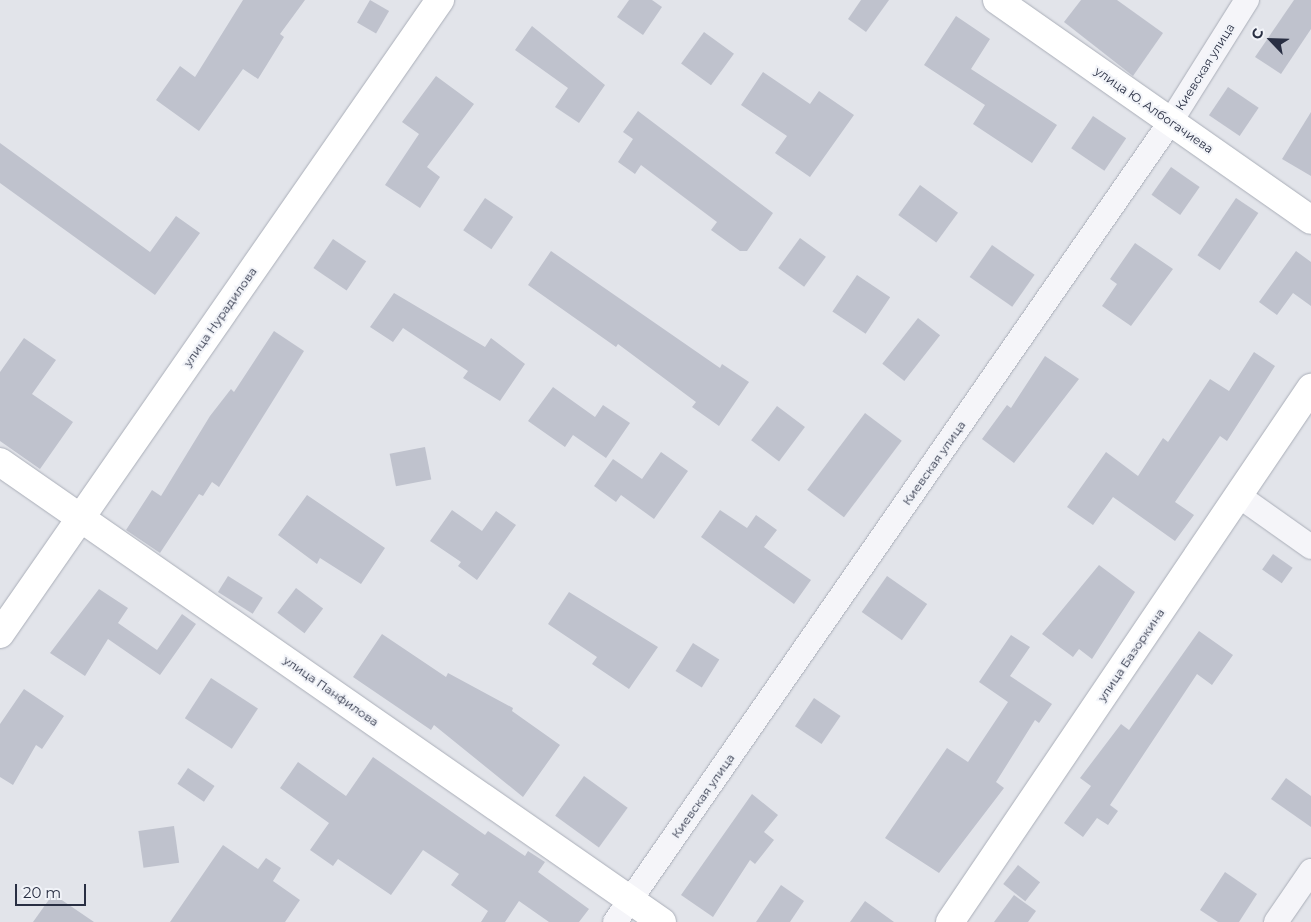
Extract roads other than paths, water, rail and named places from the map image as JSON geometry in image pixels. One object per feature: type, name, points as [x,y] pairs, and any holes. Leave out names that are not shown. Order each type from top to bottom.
[{"type":"street","name":"улица Нурадилова","points":[[0,634],[440,0]]},
{"type":"street","name":"улица Ю. Албогачиева","points":[[997,0],[1311,220]]},
{"type":"street","name":"Киевская улица","points":[[615,922],[1171,121],[1247,0]]},
{"type":"street","name":"улица Базоркина","points":[[950,922],[1311,388]]},
{"type":"street","name":"улица Панфилова","points":[[0,462],[662,922]]},
{"type":"street","points":[[1239,496],[1311,547]]},
{"type":"street","points":[[1276,922],[1311,871]]}]
